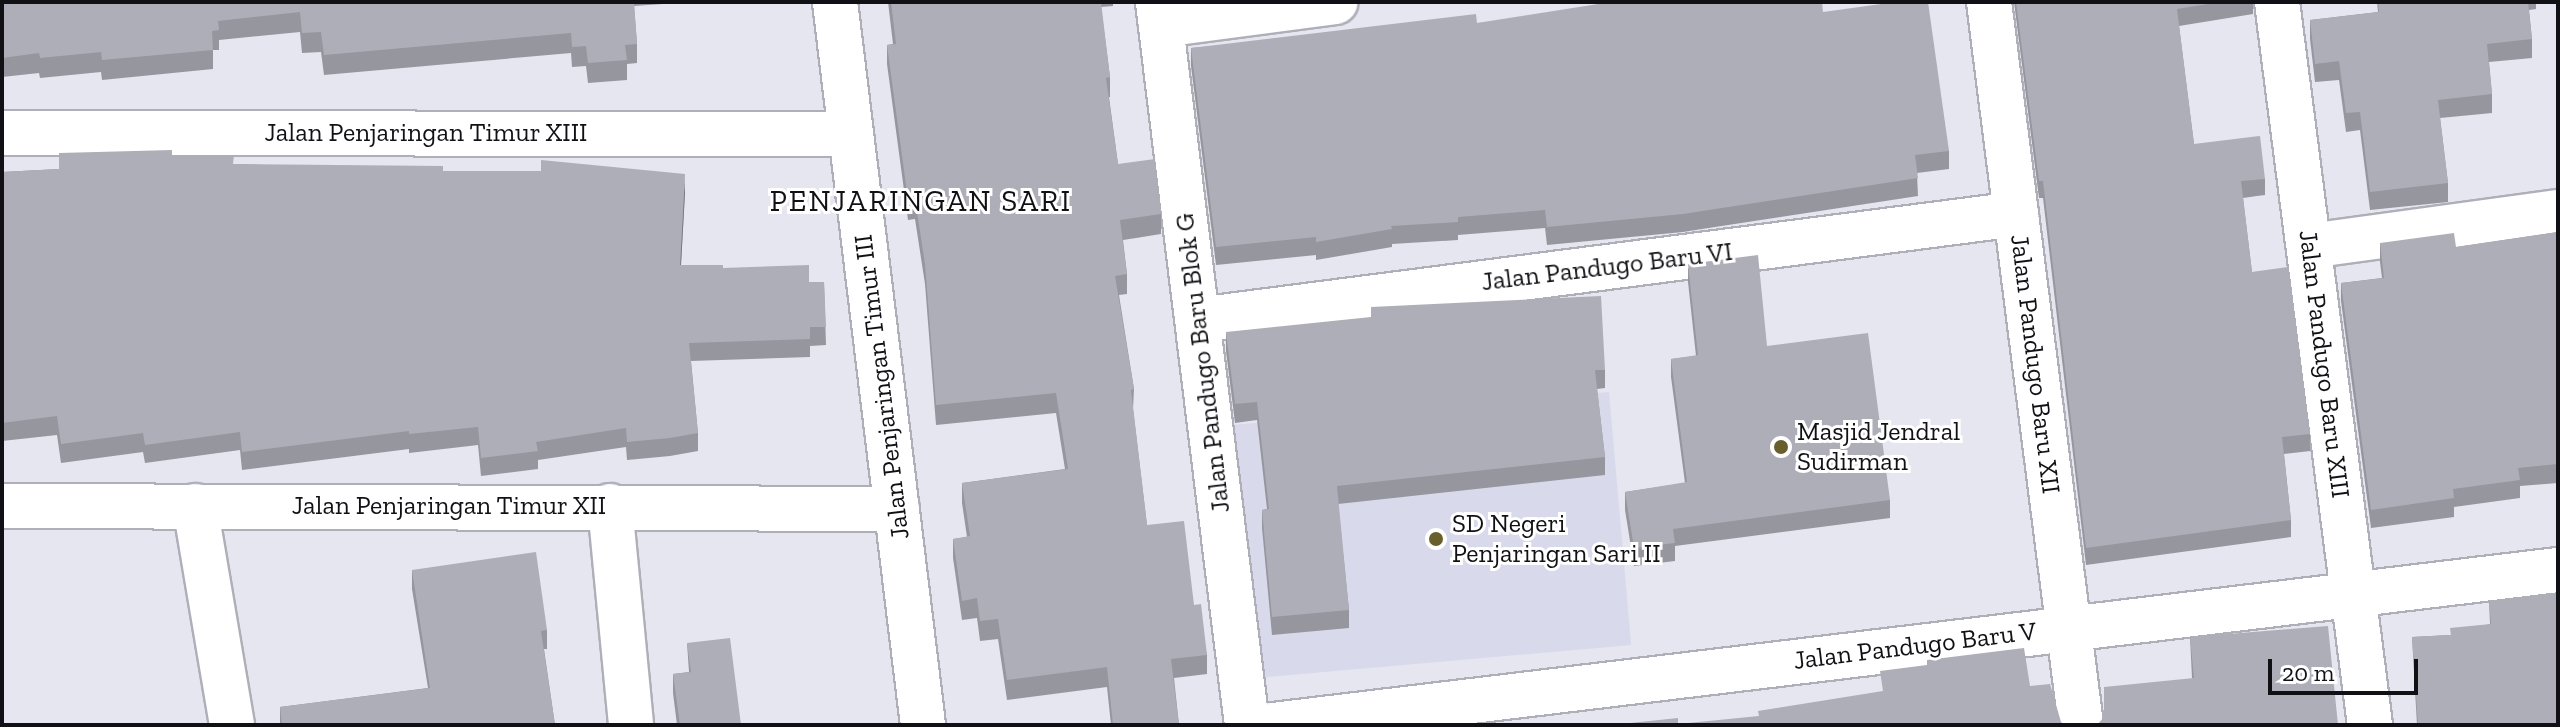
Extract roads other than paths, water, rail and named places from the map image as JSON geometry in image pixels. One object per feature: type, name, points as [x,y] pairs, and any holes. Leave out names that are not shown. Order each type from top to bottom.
[{"type":"street","name":"Jalan Penjaringan Timur III","points":[[835,2],[923,725]]},
{"type":"street","points":[[1159,14],[1335,2]]},
{"type":"street","name":"Jalan Pandugo Baru XII","points":[[1989,2],[2081,725]]},
{"type":"street","name":"Jalan Pandugo Baru XIII","points":[[2277,2],[2370,725]]},
{"type":"street","name":"Jalan Pandugo Baru Blok G","points":[[1159,14],[1247,725]]},
{"type":"street","name":"Jalan Penjaringan Timur XIII","points":[[2,133],[851,134]]},
{"type":"street","points":[[2309,246],[2558,212]]},
{"type":"street","name":"Jalan Pandugo Baru VI","points":[[1198,320],[2016,214]]},
{"type":"street","name":"Jalan Penjaringan Timur XII","points":[[2,506],[897,509]]},
{"type":"street","points":[[195,506],[232,725]]},
{"type":"street","points":[[610,506],[631,725]]},
{"type":"street","name":"Jalan Pandugo Baru V","points":[[1273,725],[2558,570]]},
{"type":"place","name":"Masjid Jendral Sudirman","points":[[1781,447]]},
{"type":"place","name":"SD Negeri Penjaringan Sari II","points":[[1436,539]]},
{"type":"district","name":"PENJARINGAN SARI","points":[[921,201]]}]
